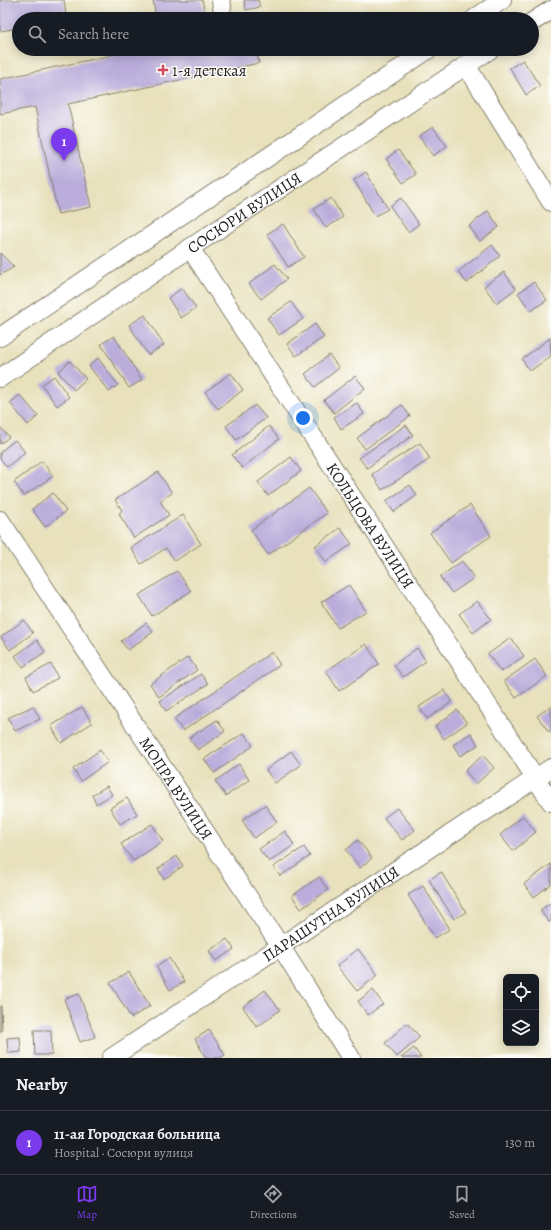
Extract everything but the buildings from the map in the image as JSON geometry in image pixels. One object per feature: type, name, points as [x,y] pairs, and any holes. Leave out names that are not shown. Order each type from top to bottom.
[{"type":"street","points":[[484,12],[502,0]]},
{"type":"street","points":[[539,18],[551,10]]},
{"type":"street","name":"СОСЮРИ ВУЛИЦЯ","points":[[0,337],[419,56]]},
{"type":"street","name":"СОСЮРИ ВУЛИЦЯ","points":[[0,378],[190,248],[480,56]]},
{"type":"street","points":[[466,65],[551,202]]},
{"type":"street","name":"КОЛЬЦОВА ВУЛИЦЯ","points":[[190,248],[551,802]]},
{"type":"street","name":"МОПРА ВУЛИЦЯ","points":[[0,520],[281,947],[351,1058]]},
{"type":"street","name":"ПАРАШУТНА ВУЛИЦЯ","points":[[111,1058],[551,768]]},
{"type":"place","name":"1-я детская","points":[[163,70]]},
{"type":"place","name":"11-ая Городская больница","points":[[64,161]]}]
